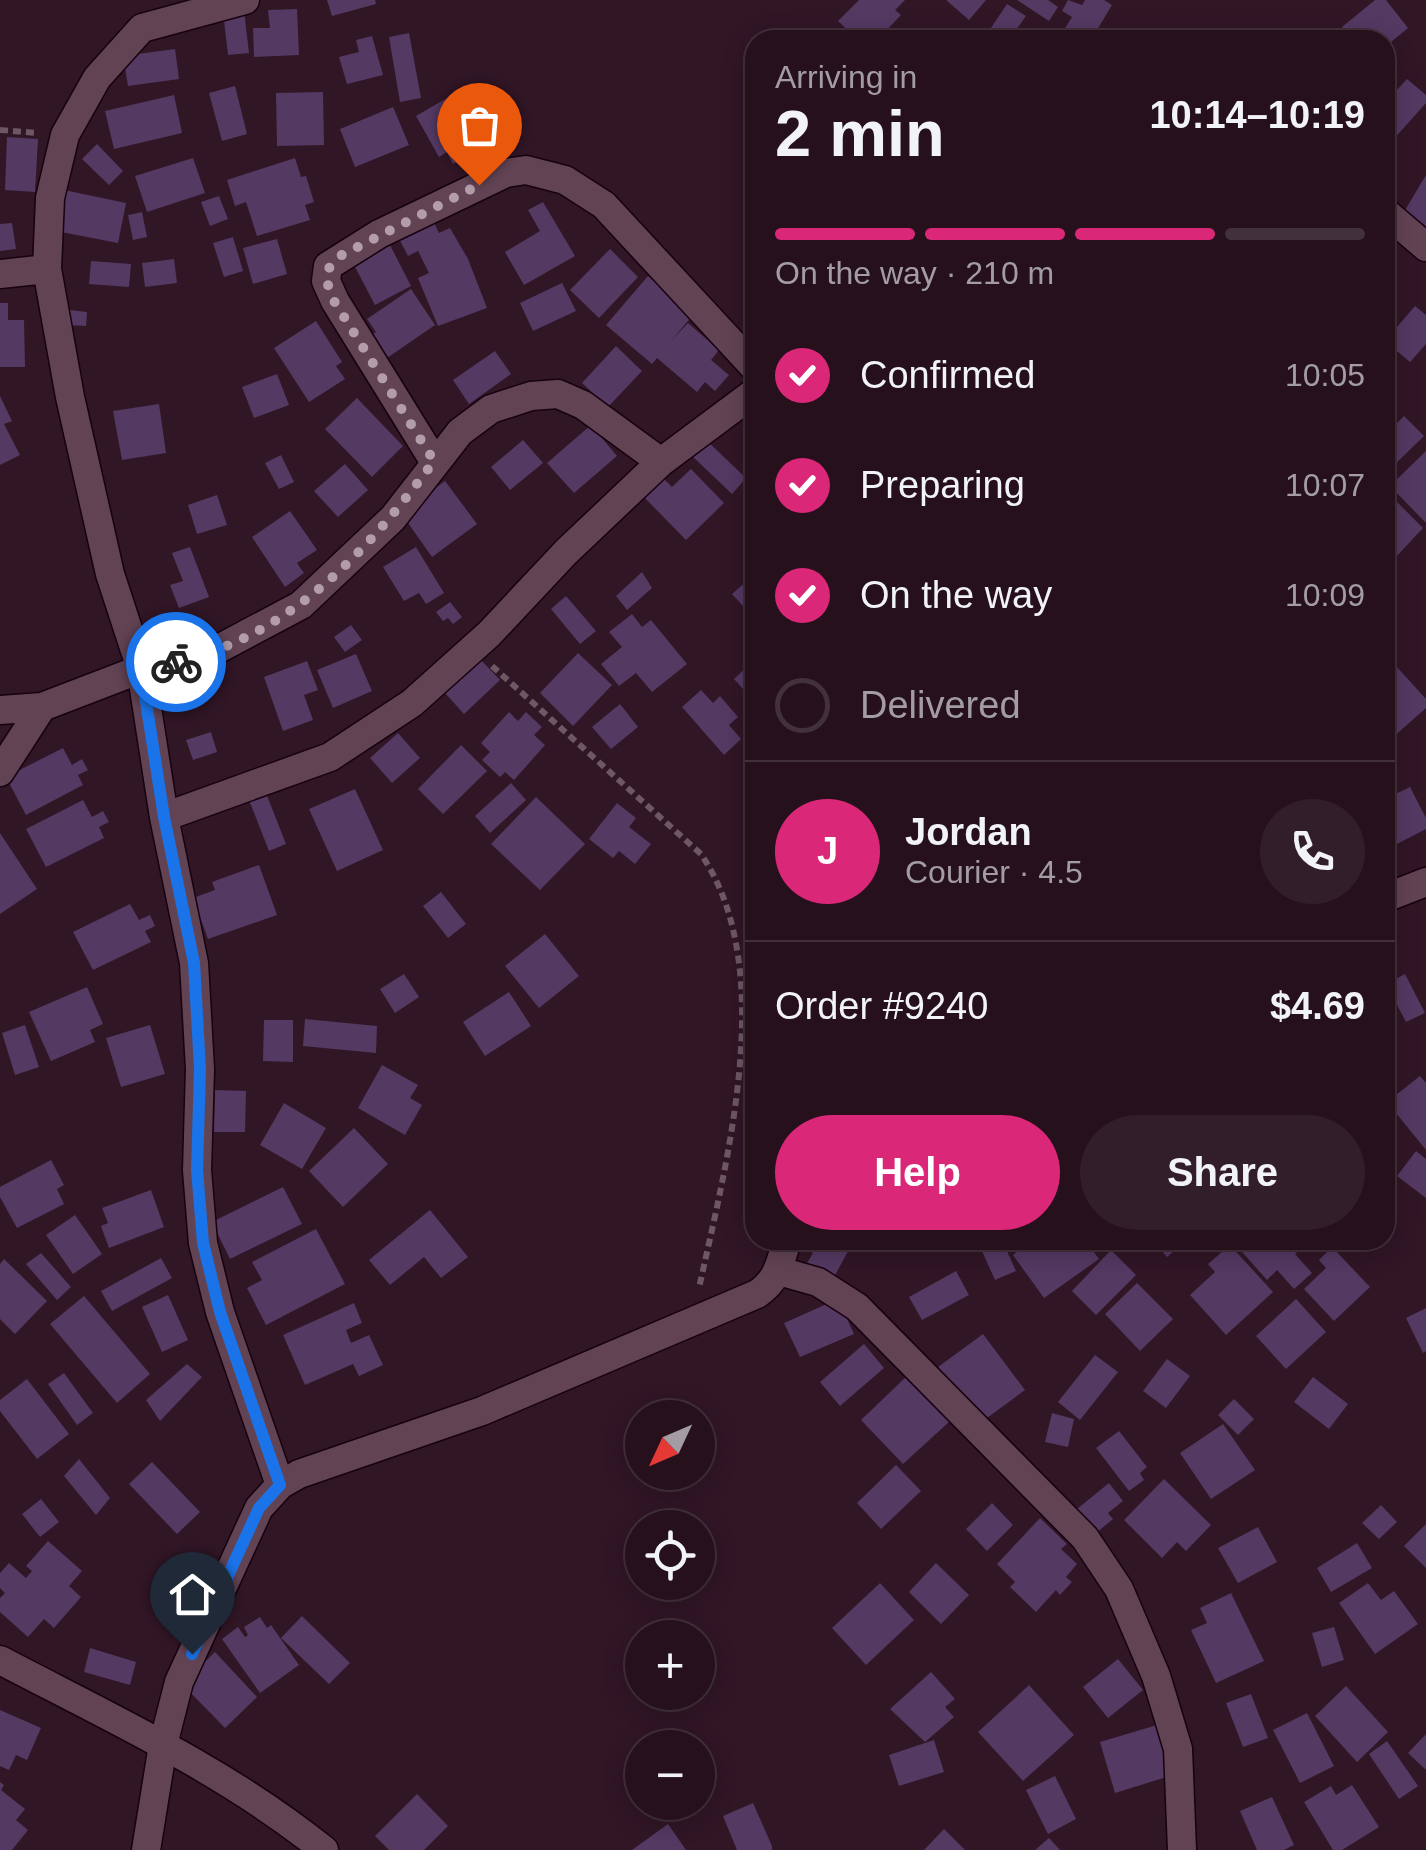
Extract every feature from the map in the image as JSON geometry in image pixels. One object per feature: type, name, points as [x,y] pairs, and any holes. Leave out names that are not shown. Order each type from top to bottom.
[{"type":"street","points":[[245,0],[142,28],[96,78],[64,136],[50,198],[47,269],[70,397],[110,574],[141,670],[164,817],[194,963],[200,1069],[197,1170],[203,1243],[220,1312],[280,1485]]},
{"type":"street","points":[[434,461],[334,301],[326,281],[328,266],[379,234],[506,173],[526,170],[565,180],[595,198],[745,357]]},
{"type":"street","points":[[1395,221],[1426,247]]},
{"type":"street","points":[[0,274],[47,269]]},
{"type":"street","points":[[0,710],[42,708],[141,670],[207,655],[302,605],[392,518],[460,432],[491,408],[531,396],[558,394],[582,404],[661,462]]},
{"type":"street","points":[[164,817],[330,757],[412,703],[661,462],[745,399]]},
{"type":"street","points":[[0,772],[42,708]]},
{"type":"street","points":[[1395,894],[1426,882]]},
{"type":"street","points":[[146,1850],[163,1746],[179,1682],[259,1508],[280,1485],[299,1474],[482,1412],[757,1294],[768,1287],[779,1271],[784,1250]]},
{"type":"street","points":[[779,1271],[818,1282],[857,1307],[1085,1538],[1119,1589],[1162,1694],[1178,1749],[1182,1850]]},
{"type":"street","points":[[0,1660],[163,1746],[277,1812],[324,1850]]},
{"type":"path","points":[[473,648],[701,854],[720,881],[730,911],[741,962],[743,1036],[721,1187],[690,1324]]},
{"type":"building","points":[[327,0],[375,0],[376,4],[332,16]]},
{"type":"building","points":[[859,0],[905,0],[895,10],[901,15],[887,30],[847,30],[838,21]]},
{"type":"building","points":[[946,0],[986,0],[969,20]]},
{"type":"building","points":[[1017,0],[1048,0],[1058,7],[1049,21]]},
{"type":"building","points":[[1068,0],[1082,5],[1085,0],[1104,0],[1112,5],[1097,30],[1064,30],[1072,17],[1062,11]]},
{"type":"building","points":[[1375,0],[1386,0],[1408,28],[1395,39],[1395,30],[1342,27]]},
{"type":"building","points":[[1007,4],[1026,16],[1016,30],[990,30]]},
{"type":"building","points":[[297,9],[299,55],[254,57],[253,28],[270,28],[268,10]]},
{"type":"building","points":[[244,10],[249,53],[228,55],[223,12]]},
{"type":"building","points":[[409,33],[421,98],[400,102],[389,37]]},
{"type":"building","points":[[372,36],[383,75],[347,84],[339,57],[359,52],[356,40]]},
{"type":"building","points":[[175,49],[179,79],[128,86],[123,56]]},
{"type":"building","points":[[1407,79],[1426,95],[1426,103],[1395,138],[1395,92]]},
{"type":"building","points":[[235,86],[247,134],[222,141],[209,93]]},
{"type":"building","points":[[323,92],[324,145],[277,146],[276,93]]},
{"type":"building","points":[[454,94],[460,105],[473,98],[485,119],[474,125],[479,135],[469,142],[474,152],[453,164],[447,152],[439,157],[416,116]]},
{"type":"building","points":[[174,95],[182,133],[114,149],[105,111]]},
{"type":"building","points":[[393,107],[409,145],[355,167],[340,129]]},
{"type":"building","points":[[7,137],[38,139],[35,192],[5,190]]},
{"type":"building","points":[[97,144],[123,171],[109,185],[82,159]]},
{"type":"building","points":[[193,158],[205,193],[147,212],[135,176]]},
{"type":"building","points":[[295,158],[314,202],[305,205],[310,220],[257,236],[246,202],[235,206],[227,180]]},
{"type":"building","points":[[1426,175],[1426,232],[1401,217]]},
{"type":"building","points":[[64,190],[126,203],[118,243],[56,231]]},
{"type":"building","points":[[219,196],[228,219],[210,226],[201,202]]},
{"type":"building","points":[[543,202],[575,256],[524,285],[505,252],[540,231],[528,210]]},
{"type":"building","points":[[142,212],[147,237],[133,240],[128,215]]},
{"type":"building","points":[[430,214],[439,233],[450,228],[468,259],[487,308],[438,326],[418,278],[429,273],[418,251],[408,256],[395,231]]},
{"type":"building","points":[[12,223],[16,249],[0,251],[0,224]]},
{"type":"building","points":[[233,237],[243,271],[224,277],[213,243]]},
{"type":"building","points":[[277,239],[287,274],[253,284],[243,248]]},
{"type":"building","points":[[390,245],[411,286],[375,305],[353,263]]},
{"type":"building","points":[[610,249],[638,277],[599,318],[570,290]]},
{"type":"building","points":[[174,259],[177,283],[145,287],[142,263]]},
{"type":"building","points":[[91,261],[131,264],[129,287],[89,284]]},
{"type":"building","points":[[648,276],[693,315],[671,341],[688,323],[719,350],[711,360],[729,375],[715,391],[705,382],[697,392],[657,358],[652,364],[606,325]]},
{"type":"building","points":[[562,283],[576,311],[533,331],[520,303]]},
{"type":"building","points":[[411,289],[435,325],[387,358],[371,335],[376,332],[367,319]]},
{"type":"building","points":[[0,303],[8,303],[8,320],[24,320],[25,367],[0,367]]},
{"type":"building","points":[[1415,306],[1426,315],[1426,344],[1410,362],[1395,349],[1395,329]]},
{"type":"building","points":[[69,310],[87,312],[86,326],[68,325]]},
{"type":"building","points":[[316,321],[342,362],[336,366],[345,379],[309,402],[274,348]]},
{"type":"building","points":[[616,346],[642,371],[608,407],[582,383]]},
{"type":"building","points":[[495,351],[511,374],[469,404],[453,380]]},
{"type":"building","points":[[277,374],[289,405],[254,418],[242,387]]},
{"type":"building","points":[[0,396],[12,421],[4,424],[20,455],[0,465]]},
{"type":"building","points":[[357,398],[403,446],[372,477],[325,429]]},
{"type":"building","points":[[159,404],[166,453],[122,460],[113,411]]},
{"type":"building","points":[[1404,416],[1424,436],[1395,464],[1395,425]]},
{"type":"building","points":[[591,425],[617,456],[574,493],[547,463]]},
{"type":"building","points":[[704,438],[745,479],[732,494],[689,453]]},
{"type":"building","points":[[523,440],[543,463],[510,490],[491,467]]},
{"type":"building","points":[[1426,451],[1426,523],[1395,491],[1395,481]]},
{"type":"building","points":[[281,455],[294,482],[279,489],[265,463]]},
{"type":"building","points":[[345,464],[368,490],[338,517],[314,491]]},
{"type":"building","points":[[691,469],[724,503],[686,540],[637,490],[657,472],[672,487]]},
{"type":"building","points":[[445,481],[477,524],[432,557],[401,513]]},
{"type":"building","points":[[217,495],[227,525],[197,534],[188,505]]},
{"type":"building","points":[[1395,500],[1423,528],[1395,558]]},
{"type":"building","points":[[290,511],[317,550],[297,563],[304,573],[285,587],[252,537]]},
{"type":"building","points":[[190,547],[209,597],[179,608],[170,585],[183,581],[172,553]]},
{"type":"building","points":[[416,547],[444,593],[426,604],[419,593],[404,601],[383,567]]},
{"type":"building","points":[[642,572],[652,588],[627,610],[616,596]]},
{"type":"building","points":[[745,583],[745,608],[732,594]]},
{"type":"building","points":[[566,596],[596,631],[580,644],[551,609]]},
{"type":"building","points":[[450,602],[462,617],[453,624],[448,618],[443,621],[436,612]]},
{"type":"building","points":[[632,614],[642,627],[651,620],[687,664],[652,692],[636,673],[619,686],[601,664],[622,647],[609,632]]},
{"type":"building","points":[[351,625],[362,640],[345,652],[334,637]]},
{"type":"building","points":[[578,653],[612,685],[573,726],[540,693]]},
{"type":"building","points":[[356,654],[372,691],[333,708],[317,670]]},
{"type":"building","points":[[480,659],[500,680],[464,714],[445,693]]},
{"type":"building","points":[[307,661],[318,690],[304,695],[313,720],[283,731],[264,677]]},
{"type":"building","points":[[1395,665],[1426,699],[1426,708],[1395,735]]},
{"type":"building","points":[[745,669],[745,691],[734,679]]},
{"type":"building","points":[[701,690],[713,703],[720,696],[738,717],[729,725],[741,739],[724,755],[682,707]]},
{"type":"building","points":[[620,704],[638,727],[611,749],[592,727]]},
{"type":"building","points":[[509,712],[518,721],[526,712],[542,727],[534,735],[545,745],[514,780],[505,772],[500,777],[482,760],[490,752],[481,743]]},
{"type":"building","points":[[211,732],[217,752],[193,760],[186,740]]},
{"type":"building","points":[[398,733],[420,758],[392,783],[370,758]]},
{"type":"building","points":[[461,745],[487,771],[443,814],[418,789]]},
{"type":"building","points":[[63,748],[72,765],[82,759],[88,770],[78,775],[83,785],[26,815],[6,777]]},
{"type":"building","points":[[511,783],[526,800],[490,833],[475,816]]},
{"type":"building","points":[[1410,787],[1426,818],[1426,829],[1395,845],[1395,794]]},
{"type":"building","points":[[355,789],[383,850],[337,871],[309,809]]},
{"type":"building","points":[[266,793],[286,844],[269,851],[249,800]]},
{"type":"building","points":[[536,797],[585,844],[540,890],[491,844]]},
{"type":"building","points":[[83,800],[92,817],[103,811],[109,822],[99,827],[104,838],[46,867],[26,829]]},
{"type":"building","points":[[617,803],[636,818],[629,827],[651,844],[635,864],[619,851],[613,858],[589,839]]},
{"type":"building","points":[[0,833],[37,889],[0,914]]},
{"type":"building","points":[[259,865],[277,915],[208,939],[193,898],[215,890],[212,882]]},
{"type":"building","points":[[441,892],[466,924],[448,938],[423,906]]},
{"type":"building","points":[[130,904],[139,920],[150,915],[155,926],[145,931],[151,942],[93,970],[73,932]]},
{"type":"building","points":[[545,934],[579,976],[539,1008],[505,966]]},
{"type":"building","points":[[404,974],[419,997],[395,1013],[380,989]]},
{"type":"building","points":[[1405,974],[1425,1013],[1406,1022],[1395,1001],[1395,979]]},
{"type":"building","points":[[87,987],[103,1024],[90,1030],[95,1042],[51,1061],[29,1012]]},
{"type":"building","points":[[509,992],[531,1026],[485,1056],[463,1022]]},
{"type":"building","points":[[305,1019],[377,1026],[376,1053],[303,1046]]},
{"type":"building","points":[[264,1020],[293,1020],[293,1062],[263,1061]]},
{"type":"building","points":[[25,1025],[39,1067],[15,1075],[2,1033]]},
{"type":"building","points":[[150,1025],[165,1074],[121,1087],[106,1038]]},
{"type":"building","points":[[382,1065],[418,1085],[410,1098],[422,1105],[405,1135],[358,1108]]},
{"type":"building","points":[[1420,1076],[1426,1083],[1426,1150],[1395,1112],[1395,1096]]},
{"type":"building","points":[[215,1090],[246,1091],[245,1132],[214,1132]]},
{"type":"building","points":[[284,1103],[326,1128],[302,1169],[260,1145]]},
{"type":"building","points":[[354,1128],[388,1164],[343,1207],[309,1171]]},
{"type":"building","points":[[1416,1151],[1426,1159],[1426,1198],[1397,1176]]},
{"type":"building","points":[[51,1160],[64,1185],[57,1189],[64,1204],[17,1228],[0,1197],[0,1187]]},
{"type":"building","points":[[283,1187],[302,1224],[230,1259],[212,1222]]},
{"type":"building","points":[[151,1190],[164,1227],[109,1248],[101,1226],[108,1223],[102,1208]]},
{"type":"building","points":[[430,1210],[468,1257],[441,1278],[424,1257],[390,1285],[369,1260]]},
{"type":"building","points":[[75,1215],[102,1254],[73,1274],[46,1235]]},
{"type":"building","points":[[316,1229],[345,1284],[266,1325],[247,1288],[262,1280],[252,1262]]},
{"type":"building","points":[[807,1250],[849,1250],[833,1279],[806,1265],[813,1253]]},
{"type":"building","points":[[982,1250],[1007,1250],[1016,1271],[995,1280]]},
{"type":"building","points":[[1020,1250],[1092,1250],[1099,1259],[1044,1298],[1013,1255]]},
{"type":"building","points":[[1111,1250],[1136,1275],[1096,1315],[1072,1291]]},
{"type":"building","points":[[1224,1250],[1235,1250],[1273,1292],[1226,1335],[1190,1295],[1215,1272],[1208,1264]]},
{"type":"building","points":[[1240,1250],[1299,1250],[1295,1254],[1312,1273],[1294,1289],[1277,1270],[1267,1280]]},
{"type":"building","points":[[1329,1250],[1335,1250],[1370,1287],[1334,1321],[1304,1289],[1326,1268],[1319,1260]]},
{"type":"building","points":[[41,1253],[71,1287],[57,1300],[26,1264]]},
{"type":"building","points":[[161,1258],[172,1278],[112,1311],[101,1291]]},
{"type":"building","points":[[4,1259],[47,1301],[15,1334],[0,1319],[0,1264]]},
{"type":"building","points":[[956,1271],[969,1295],[922,1320],[909,1297]]},
{"type":"building","points":[[1137,1283],[1173,1319],[1140,1351],[1105,1314]]},
{"type":"building","points":[[168,1295],[188,1340],[162,1352],[142,1307]]},
{"type":"building","points":[[84,1296],[150,1374],[117,1403],[50,1324]]},
{"type":"building","points":[[838,1299],[854,1334],[800,1357],[784,1323]]},
{"type":"building","points":[[1296,1299],[1326,1332],[1286,1369],[1256,1336]]},
{"type":"building","points":[[354,1303],[362,1323],[346,1330],[351,1343],[369,1335],[383,1365],[359,1376],[353,1364],[305,1385],[283,1335]]},
{"type":"building","points":[[1426,1308],[1426,1351],[1423,1353],[1406,1318]]},
{"type":"building","points":[[983,1334],[1025,1390],[980,1423],[938,1367]]},
{"type":"building","points":[[864,1344],[884,1368],[840,1406],[820,1382]]},
{"type":"building","points":[[1095,1355],[1118,1372],[1080,1420],[1058,1402]]},
{"type":"building","points":[[1167,1359],[1190,1376],[1166,1408],[1143,1391]]},
{"type":"building","points":[[187,1364],[202,1377],[160,1421],[146,1400]]},
{"type":"building","points":[[64,1373],[93,1413],[77,1425],[48,1384]]},
{"type":"building","points":[[907,1376],[950,1421],[903,1464],[861,1420]]},
{"type":"building","points":[[1313,1377],[1348,1404],[1329,1429],[1294,1402]]},
{"type":"building","points":[[27,1379],[69,1434],[37,1459],[0,1411],[0,1400]]},
{"type":"building","points":[[1234,1399],[1254,1419],[1238,1435],[1218,1415]]},
{"type":"building","points":[[1052,1413],[1074,1419],[1068,1447],[1045,1442]]},
{"type":"building","points":[[1223,1424],[1255,1470],[1211,1499],[1180,1453]]},
{"type":"building","points":[[1119,1431],[1147,1467],[1140,1473],[1144,1480],[1129,1491],[1096,1448]]},
{"type":"building","points":[[79,1459],[110,1498],[96,1515],[64,1476]]},
{"type":"building","points":[[152,1462],[200,1512],[177,1534],[129,1484]]},
{"type":"building","points":[[896,1465],[921,1491],[881,1529],[857,1503]]},
{"type":"building","points":[[1164,1479],[1211,1525],[1186,1551],[1177,1542],[1162,1558],[1124,1520]]},
{"type":"building","points":[[1109,1483],[1123,1501],[1108,1513],[1113,1519],[1096,1533],[1077,1509]]},
{"type":"building","points":[[41,1499],[59,1522],[40,1537],[22,1514]]},
{"type":"building","points":[[992,1503],[1013,1525],[987,1551],[966,1529]]},
{"type":"building","points":[[1381,1505],[1397,1522],[1379,1539],[1362,1523]]},
{"type":"building","points":[[1040,1518],[1067,1544],[1061,1549],[1077,1564],[1066,1577],[1072,1582],[1060,1595],[1056,1590],[1036,1612],[1010,1587],[1015,1582],[997,1564]]},
{"type":"building","points":[[1426,1524],[1426,1568],[1404,1546]]},
{"type":"building","points":[[1258,1527],[1277,1562],[1238,1583],[1218,1548]]},
{"type":"building","points":[[48,1541],[82,1571],[69,1586],[81,1597],[54,1628],[44,1619],[28,1637],[0,1612],[0,1598],[5,1593],[0,1588],[0,1573],[9,1563],[26,1578],[32,1571],[26,1566]]},
{"type":"building","points":[[1357,1543],[1372,1568],[1331,1592],[1317,1568]]},
{"type":"building","points":[[936,1563],[969,1595],[941,1624],[909,1592]]},
{"type":"building","points":[[880,1583],[914,1620],[866,1665],[832,1628]]},
{"type":"building","points":[[1368,1583],[1381,1600],[1394,1591],[1418,1624],[1375,1654],[1339,1603]]},
{"type":"building","points":[[1231,1593],[1264,1661],[1216,1683],[1191,1630],[1207,1623],[1200,1608]]},
{"type":"building","points":[[302,1616],[350,1663],[329,1684],[281,1638]]},
{"type":"building","points":[[260,1617],[267,1628],[271,1625],[299,1665],[260,1693],[222,1639],[238,1627],[245,1637],[248,1635],[244,1627]]},
{"type":"building","points":[[1334,1627],[1344,1660],[1322,1667],[1312,1633]]},
{"type":"building","points":[[90,1648],[136,1662],[130,1685],[84,1672]]},
{"type":"building","points":[[215,1652],[257,1697],[225,1728],[182,1684]]},
{"type":"building","points":[[1118,1659],[1143,1690],[1108,1718],[1083,1687]]},
{"type":"building","points":[[931,1672],[955,1699],[945,1707],[954,1717],[925,1742],[890,1709]]},
{"type":"building","points":[[1029,1685],[1074,1735],[1023,1781],[978,1732]]},
{"type":"building","points":[[1346,1686],[1388,1732],[1357,1762],[1315,1716]]},
{"type":"building","points":[[1251,1694],[1268,1738],[1243,1747],[1226,1703]]},
{"type":"building","points":[[0,1710],[41,1728],[27,1760],[16,1755],[9,1770],[0,1766]]},
{"type":"building","points":[[1307,1713],[1334,1766],[1300,1783],[1273,1730]]},
{"type":"building","points":[[1157,1725],[1173,1775],[1115,1793],[1100,1742]]},
{"type":"building","points":[[1426,1734],[1426,1770],[1408,1753]]},
{"type":"building","points":[[934,1740],[944,1772],[899,1786],[889,1755]]},
{"type":"building","points":[[1387,1741],[1418,1786],[1399,1799],[1369,1754]]},
{"type":"building","points":[[1055,1776],[1076,1819],[1048,1834],[1026,1790]]},
{"type":"building","points":[[0,1782],[4,1785],[1,1790],[25,1809],[16,1820],[28,1830],[12,1850],[0,1850]]},
{"type":"building","points":[[1352,1785],[1379,1827],[1342,1850],[1333,1850],[1304,1802],[1331,1786],[1336,1795]]},
{"type":"building","points":[[417,1794],[448,1826],[424,1850],[389,1850],[375,1836]]},
{"type":"building","points":[[1272,1797],[1294,1845],[1284,1850],[1257,1850],[1240,1811]]},
{"type":"building","points":[[753,1803],[772,1850],[737,1850],[723,1816]]},
{"type":"building","points":[[668,1824],[686,1850],[632,1850]]},
{"type":"building","points":[[944,1829],[965,1850],[924,1850]]},
{"type":"building","points":[[1049,1838],[1060,1850],[1035,1850]]},
{"type":"way so far","points":[[176,662],[207,655],[302,605],[392,518],[434,461],[334,301],[326,281],[328,266],[379,234],[479,185]]},
{"type":"route","points":[[176,662],[141,670],[164,817],[194,963],[200,1069],[197,1170],[203,1243],[220,1312],[280,1485],[259,1508],[192,1654]]}]
